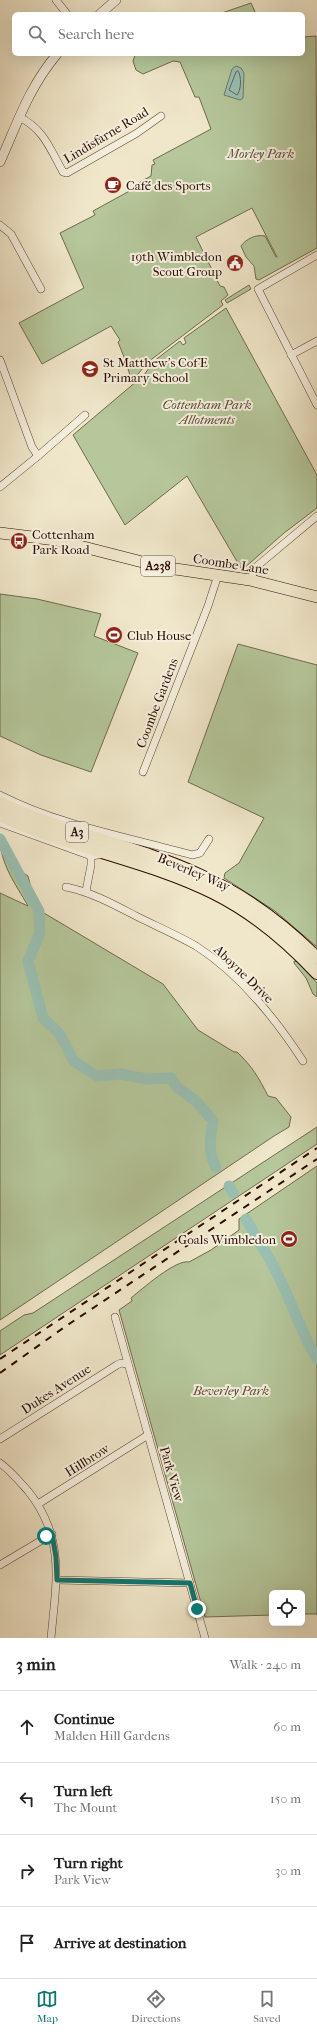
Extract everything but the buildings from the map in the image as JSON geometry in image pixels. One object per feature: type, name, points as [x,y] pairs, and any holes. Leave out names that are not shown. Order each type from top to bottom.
[{"type":"highway","name":"Beverley Way","points":[[0,803],[48,823],[155,858],[199,875],[254,905],[286,929],[317,958]]},
{"type":"highway","name":"Beverley Way","points":[[0,815],[42,833],[188,882],[220,896],[248,913],[284,941],[317,973]]},
{"type":"main road","name":"Coombe Lane","points":[[0,533],[56,540],[162,567],[250,580],[317,597]]},
{"type":"street","points":[[56,0],[65,12]]},
{"type":"street","points":[[102,12],[116,0]]},
{"type":"street","points":[[0,162],[37,80],[55,56]]},
{"type":"street","name":"Lindisfarne Road","points":[[19,117],[29,122],[40,132],[63,172],[67,173],[137,132],[161,116]]},
{"type":"street","points":[[0,225],[11,234],[42,289]]},
{"type":"street","points":[[317,254],[258,289],[317,405]]},
{"type":"street","points":[[291,355],[317,341]]},
{"type":"street","points":[[0,360],[32,447],[38,456]]},
{"type":"street","points":[[0,487],[86,414]]},
{"type":"street","points":[[250,580],[256,568],[317,516]]},
{"type":"street","name":"Coombe Gardens","points":[[143,772],[208,606],[218,575]]},
{"type":"street","name":"Beverley Way","points":[[0,795],[33,810],[66,821],[192,855],[200,853],[209,839]]},
{"type":"street","name":"Beverley Way","points":[[0,823],[91,856],[107,854]]},
{"type":"street","name":"Beverley Way","points":[[134,840],[140,848],[155,858]]},
{"type":"street","points":[[86,891],[91,865],[91,856]]},
{"type":"street","name":"Aboyne Drive","points":[[66,887],[86,891],[170,932],[210,956],[262,1006],[290,1041],[303,1061]]},
{"type":"street","name":"Park View","points":[[115,1317],[205,1638]]},
{"type":"street","name":"Dukes Avenue","points":[[0,1439],[117,1365],[121,1363],[127,1364]]},
{"type":"street","name":"Hillbrow","points":[[38,1504],[148,1435]]},
{"type":"street","points":[[0,1463],[14,1475],[38,1504],[52,1534],[56,1557],[57,1580],[51,1638]]},
{"type":"street","points":[[0,1565],[52,1534]]},
{"type":"street","points":[[57,1580],[190,1583]]},
{"type":"green space","points":[[251,3],[255,12],[225,12]]},
{"type":"green space","name":"Morley Park","points":[[316,36],[317,248],[259,280],[256,279],[254,266],[246,257],[241,246],[243,243],[255,236],[265,236],[277,257],[252,208],[196,237],[220,286],[224,287],[228,295],[221,301],[223,305],[148,362],[134,379],[131,379],[118,342],[120,340],[111,326],[42,364],[19,323],[84,288],[60,233],[95,215],[93,211],[135,188],[140,182],[151,176],[152,165],[155,164],[153,160],[211,129],[199,97],[195,97],[180,62],[173,61],[143,74],[136,70],[133,61],[135,56],[305,56],[305,37]]},
{"type":"green space","points":[[249,285],[251,289],[227,303],[225,300]]},
{"type":"green space","name":"Cottenham Park Allotments","points":[[226,308],[317,475],[317,508],[284,533],[242,570],[187,476],[125,525],[73,435],[144,375],[154,361],[180,341],[183,345],[186,343],[184,338]]},
{"type":"green space","points":[[0,594],[37,599],[101,614],[94,636],[138,653],[91,772],[41,755],[0,736]]},
{"type":"green space","points":[[238,644],[317,665],[317,947],[275,911],[224,878],[225,873],[239,863],[264,818],[188,782]]},
{"type":"green space","points":[[0,837],[19,870],[28,876],[33,896],[40,903],[40,910],[163,984],[198,1030],[234,1052],[237,1052],[255,1072],[268,1096],[276,1098],[291,1117],[289,1127],[0,1320],[0,893],[28,906],[5,865]]},
{"type":"green space","points":[[294,961],[298,962],[317,983],[317,997],[313,994],[306,978]]},
{"type":"green space","points":[[317,1127],[317,1144],[0,1355],[0,1331],[24,1315],[33,1313]]},
{"type":"green space","name":"Beverley Park","points":[[317,1166],[317,1614],[305,1614],[305,1590],[269,1590],[269,1615],[205,1617],[119,1310],[132,1301],[131,1298],[143,1288],[168,1270],[183,1262],[189,1262],[211,1250],[239,1230],[239,1219]]},
{"type":"water","points":[[236,66],[241,68],[244,73],[243,98],[240,100],[224,95],[232,69]]},
{"type":"waterway","points":[[0,839],[39,911],[40,933],[28,961],[43,1018],[59,1033],[74,1061],[97,1076],[120,1074],[147,1079],[171,1078],[177,1087],[197,1102],[213,1121],[211,1151],[213,1162],[216,1167]]},
{"type":"waterway","points":[[229,1186],[233,1193]]},
{"type":"waterway","points":[[246,1219],[274,1268],[317,1359]]},
{"type":"railway","points":[[0,1359],[317,1148]]},
{"type":"railway","points":[[0,1373],[66,1326],[317,1159]]},
{"type":"place","name":"Café des Sports","points":[[113,185]]},
{"type":"place","name":"19th Wimbledon Scout Group","points":[[235,263]]},
{"type":"place","name":"St Matthew's CofE Primary School","points":[[90,369]]},
{"type":"place","name":"Cottenham Park Road","points":[[19,541]]},
{"type":"place","name":"Club House","points":[[114,635]]},
{"type":"place","name":"Goals Wimbledon","points":[[289,1239]]},
{"type":"route","points":[[46,1536],[52,1534],[55,1545],[57,1580],[190,1583],[197,1609]]}]
